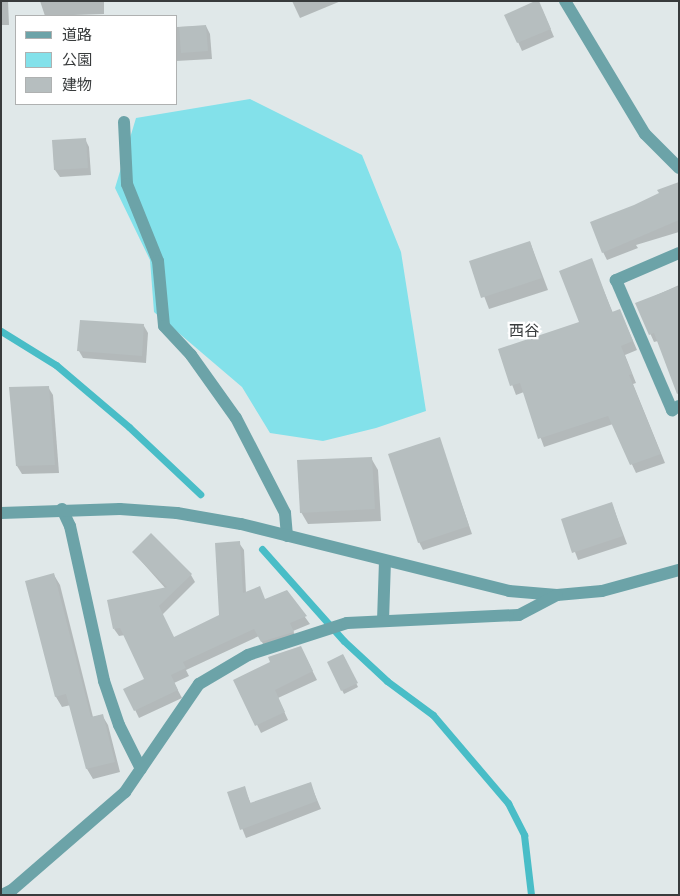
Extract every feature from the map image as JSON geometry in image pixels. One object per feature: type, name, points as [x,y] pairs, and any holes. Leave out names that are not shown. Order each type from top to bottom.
[{"type":"street","points":[[565,1],[645,134],[679,168]]},
{"type":"street","points":[[124,122],[127,184],[158,261],[164,326],[191,355],[236,418],[285,513],[287,536]]},
{"type":"street","points":[[679,253],[616,280],[672,410],[679,406]]},
{"type":"street","points":[[62,509],[70,526],[104,681],[119,725],[141,769]]},
{"type":"street","points":[[1,513],[62,509],[177,513],[287,536],[509,592],[557,595],[602,591],[679,570]]},
{"type":"street","points":[[383,622],[385,561]]},
{"type":"street","points":[[2,895],[12,890],[125,792],[199,684],[248,655],[347,623],[520,615],[557,595]]},
{"type":"green space","points":[[250,99],[362,155],[401,252],[426,411],[376,428],[323,441],[270,433],[242,387],[154,312],[150,260],[115,188],[136,118]]},
{"type":"building","points":[[539,1],[551,29],[517,43],[504,15]]},
{"type":"building","points":[[206,25],[208,51],[181,53],[179,27]]},
{"type":"building","points":[[86,138],[88,168],[54,170],[52,140]]},
{"type":"building","points":[[679,182],[679,220],[602,253],[590,222],[634,205],[659,193],[657,190]]},
{"type":"building","points":[[530,241],[542,278],[481,298],[469,261]]},
{"type":"building","points":[[592,258],[612,312],[620,309],[633,341],[621,346],[632,374],[629,375],[661,454],[630,465],[608,416],[538,439],[520,383],[510,386],[498,349],[579,322],[559,271]]},
{"type":"building","points":[[679,286],[679,393],[677,394],[654,333],[649,335],[635,303]]},
{"type":"building","points":[[80,320],[144,324],[142,356],[77,351]]},
{"type":"building","points":[[49,386],[55,465],[16,466],[9,387]]},
{"type":"building","points":[[440,437],[469,526],[418,543],[388,454]]},
{"type":"building","points":[[372,457],[375,509],[300,513],[297,460]]},
{"type":"building","points":[[612,502],[623,536],[572,553],[561,519]]},
{"type":"building","points":[[151,533],[192,574],[159,606],[174,637],[219,615],[215,543],[240,541],[243,593],[260,586],[265,599],[287,590],[307,616],[290,623],[294,632],[261,642],[254,629],[183,662],[186,668],[171,675],[178,690],[134,711],[123,689],[144,679],[120,628],[113,629],[107,600],[167,587],[132,552]]},
{"type":"building","points":[[54,573],[91,717],[103,714],[115,762],[86,769],[66,694],[55,697],[25,581]]},
{"type":"building","points":[[301,646],[313,671],[275,690],[285,712],[255,726],[233,680],[270,662],[268,657]]},
{"type":"building","points":[[343,654],[358,683],[341,691],[327,662]]},
{"type":"building","points":[[311,782],[317,801],[240,830],[227,792],[245,786],[250,803]]},
{"type":"waterway","points":[[1,331],[56,365],[129,427],[200,494]]},
{"type":"waterway","points":[[262,549],[344,641],[387,681],[433,715],[508,803],[524,835],[531,895]]},
{"type":"district","name":"西谷","points":[[524,332]]}]
